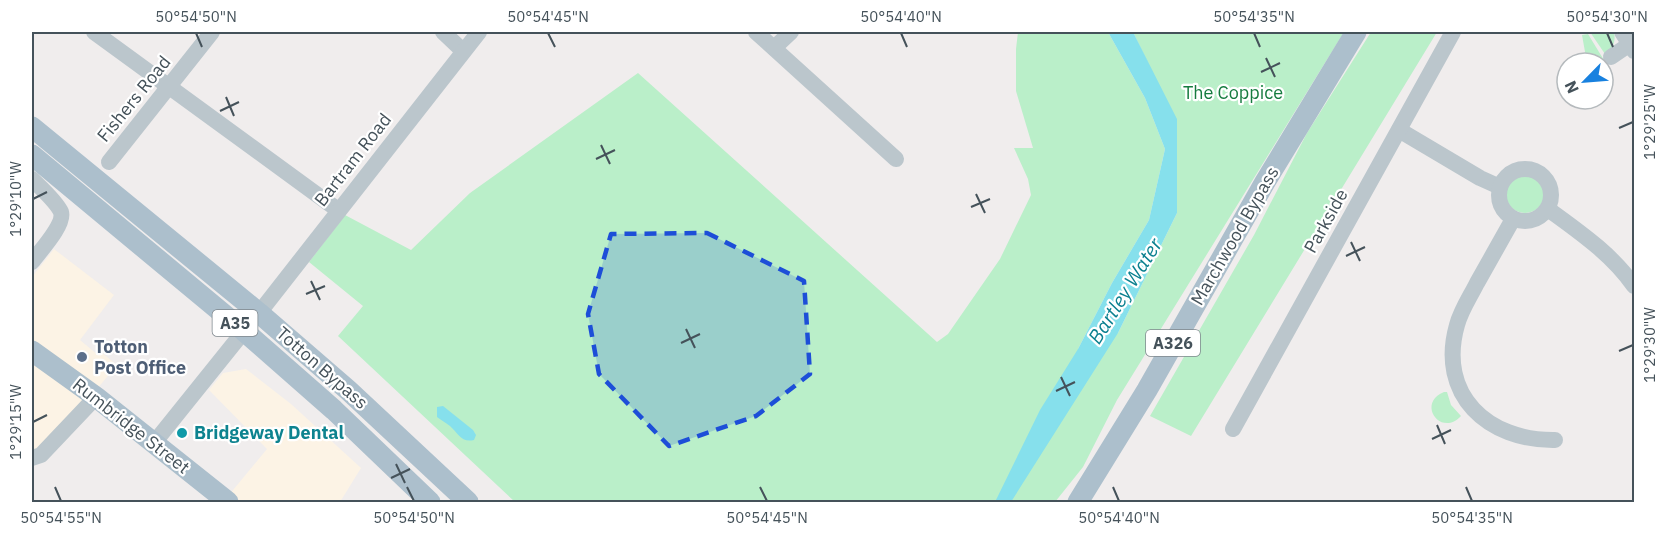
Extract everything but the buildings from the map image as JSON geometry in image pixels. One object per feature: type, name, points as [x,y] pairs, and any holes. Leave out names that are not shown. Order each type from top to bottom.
[{"type":"main road","name":"Marchwood Bypass","points":[[1078,502],[1147,390],[1265,182],[1356,32]]},
{"type":"main road","name":"Totton Bypass","points":[[32,127],[259,313],[348,390],[468,502]]},
{"type":"main road","name":"Totton Bypass","points":[[32,155],[244,331],[334,410],[430,502]]},
{"type":"main road","name":"Rumbridge Street","points":[[32,351],[96,397],[228,502]]},
{"type":"street","points":[[94,32],[338,210]]},
{"type":"street","name":"Fishers Road","points":[[109,162],[212,32]]},
{"type":"street","points":[[442,32],[463,51]]},
{"type":"street","name":"Bartram Road","points":[[259,313],[479,32]]},
{"type":"street","points":[[756,32],[896,159]]},
{"type":"street","points":[[774,48],[791,32]]},
{"type":"street","name":"Parkside","points":[[1233,429],[1453,32]]},
{"type":"street","points":[[1615,54],[1629,42]]},
{"type":"street","points":[[1399,130],[1500,188]]},
{"type":"street","points":[[1527,169],[1536,171],[1548,183],[1551,200],[1548,209],[1536,219],[1521,221],[1513,219],[1506,213],[1501,205],[1500,188],[1510,173],[1527,169]]},
{"type":"street","points":[[32,179],[61,212],[61,219],[58,227],[32,262]]},
{"type":"street","points":[[1548,209],[1593,244],[1635,286]]},
{"type":"street","points":[[1513,219],[1458,320],[1453,346],[1457,382],[1473,410],[1498,429],[1529,439],[1555,440]]},
{"type":"street","points":[[154,443],[244,331]]},
{"type":"street","points":[[32,458],[41,455],[96,397]]},
{"type":"highlighted area","points":[[707,233],[804,281],[810,374],[756,416],[669,446],[599,374],[588,314],[611,234]]},
{"type":"shaded area","points":[[54,249],[114,295],[80,340],[98,355],[101,352],[117,365],[87,401],[32,454],[32,277]]},
{"type":"shaded area","points":[[246,369],[291,404],[361,468],[340,502],[224,501],[267,449],[209,390],[223,373]]},
{"type":"green space","name":"The Coppice","points":[[1018,32],[1108,32],[1145,98],[1165,149],[1149,220],[1112,283],[1078,349],[1118,333],[1177,213],[1150,67],[1133,32],[1344,32],[1117,400],[1083,467],[1055,502],[515,502],[338,336],[363,306],[309,262],[345,215],[411,250],[470,193],[638,73],[937,342],[948,334],[1000,259],[1031,195],[1028,179],[1014,148],[1033,148],[1016,91]]},
{"type":"green space","points":[[1371,32],[1437,32],[1191,436],[1150,416],[1254,235],[1307,133]]},
{"type":"green space","points":[[1590,32],[1614,32],[1613,44],[1608,51],[1603,51]]},
{"type":"green space","points":[[1588,34],[1598,51],[1585,51],[1582,35]]},
{"type":"green space","points":[[1525,175],[1538,181],[1544,194],[1538,207],[1525,213],[1512,207],[1506,194],[1512,181]]},
{"type":"green space","points":[[1447,392],[1451,405],[1461,416],[1453,422],[1439,421],[1432,410],[1432,403],[1436,397]]},
{"type":"water","name":"Bartley Water","points":[[1108,32],[1133,32],[1177,119],[1177,213],[1118,333],[1011,502],[995,502],[1040,410],[1078,349],[1112,283],[1149,220],[1165,149],[1145,98]]},
{"type":"water","points":[[443,406],[473,430],[476,435],[474,440],[463,439],[437,417],[437,407]]},
{"type":"place","name":"Totton Post Office","points":[[82,357]]},
{"type":"place","name":"Bridgeway Dental","points":[[182,433]]}]
